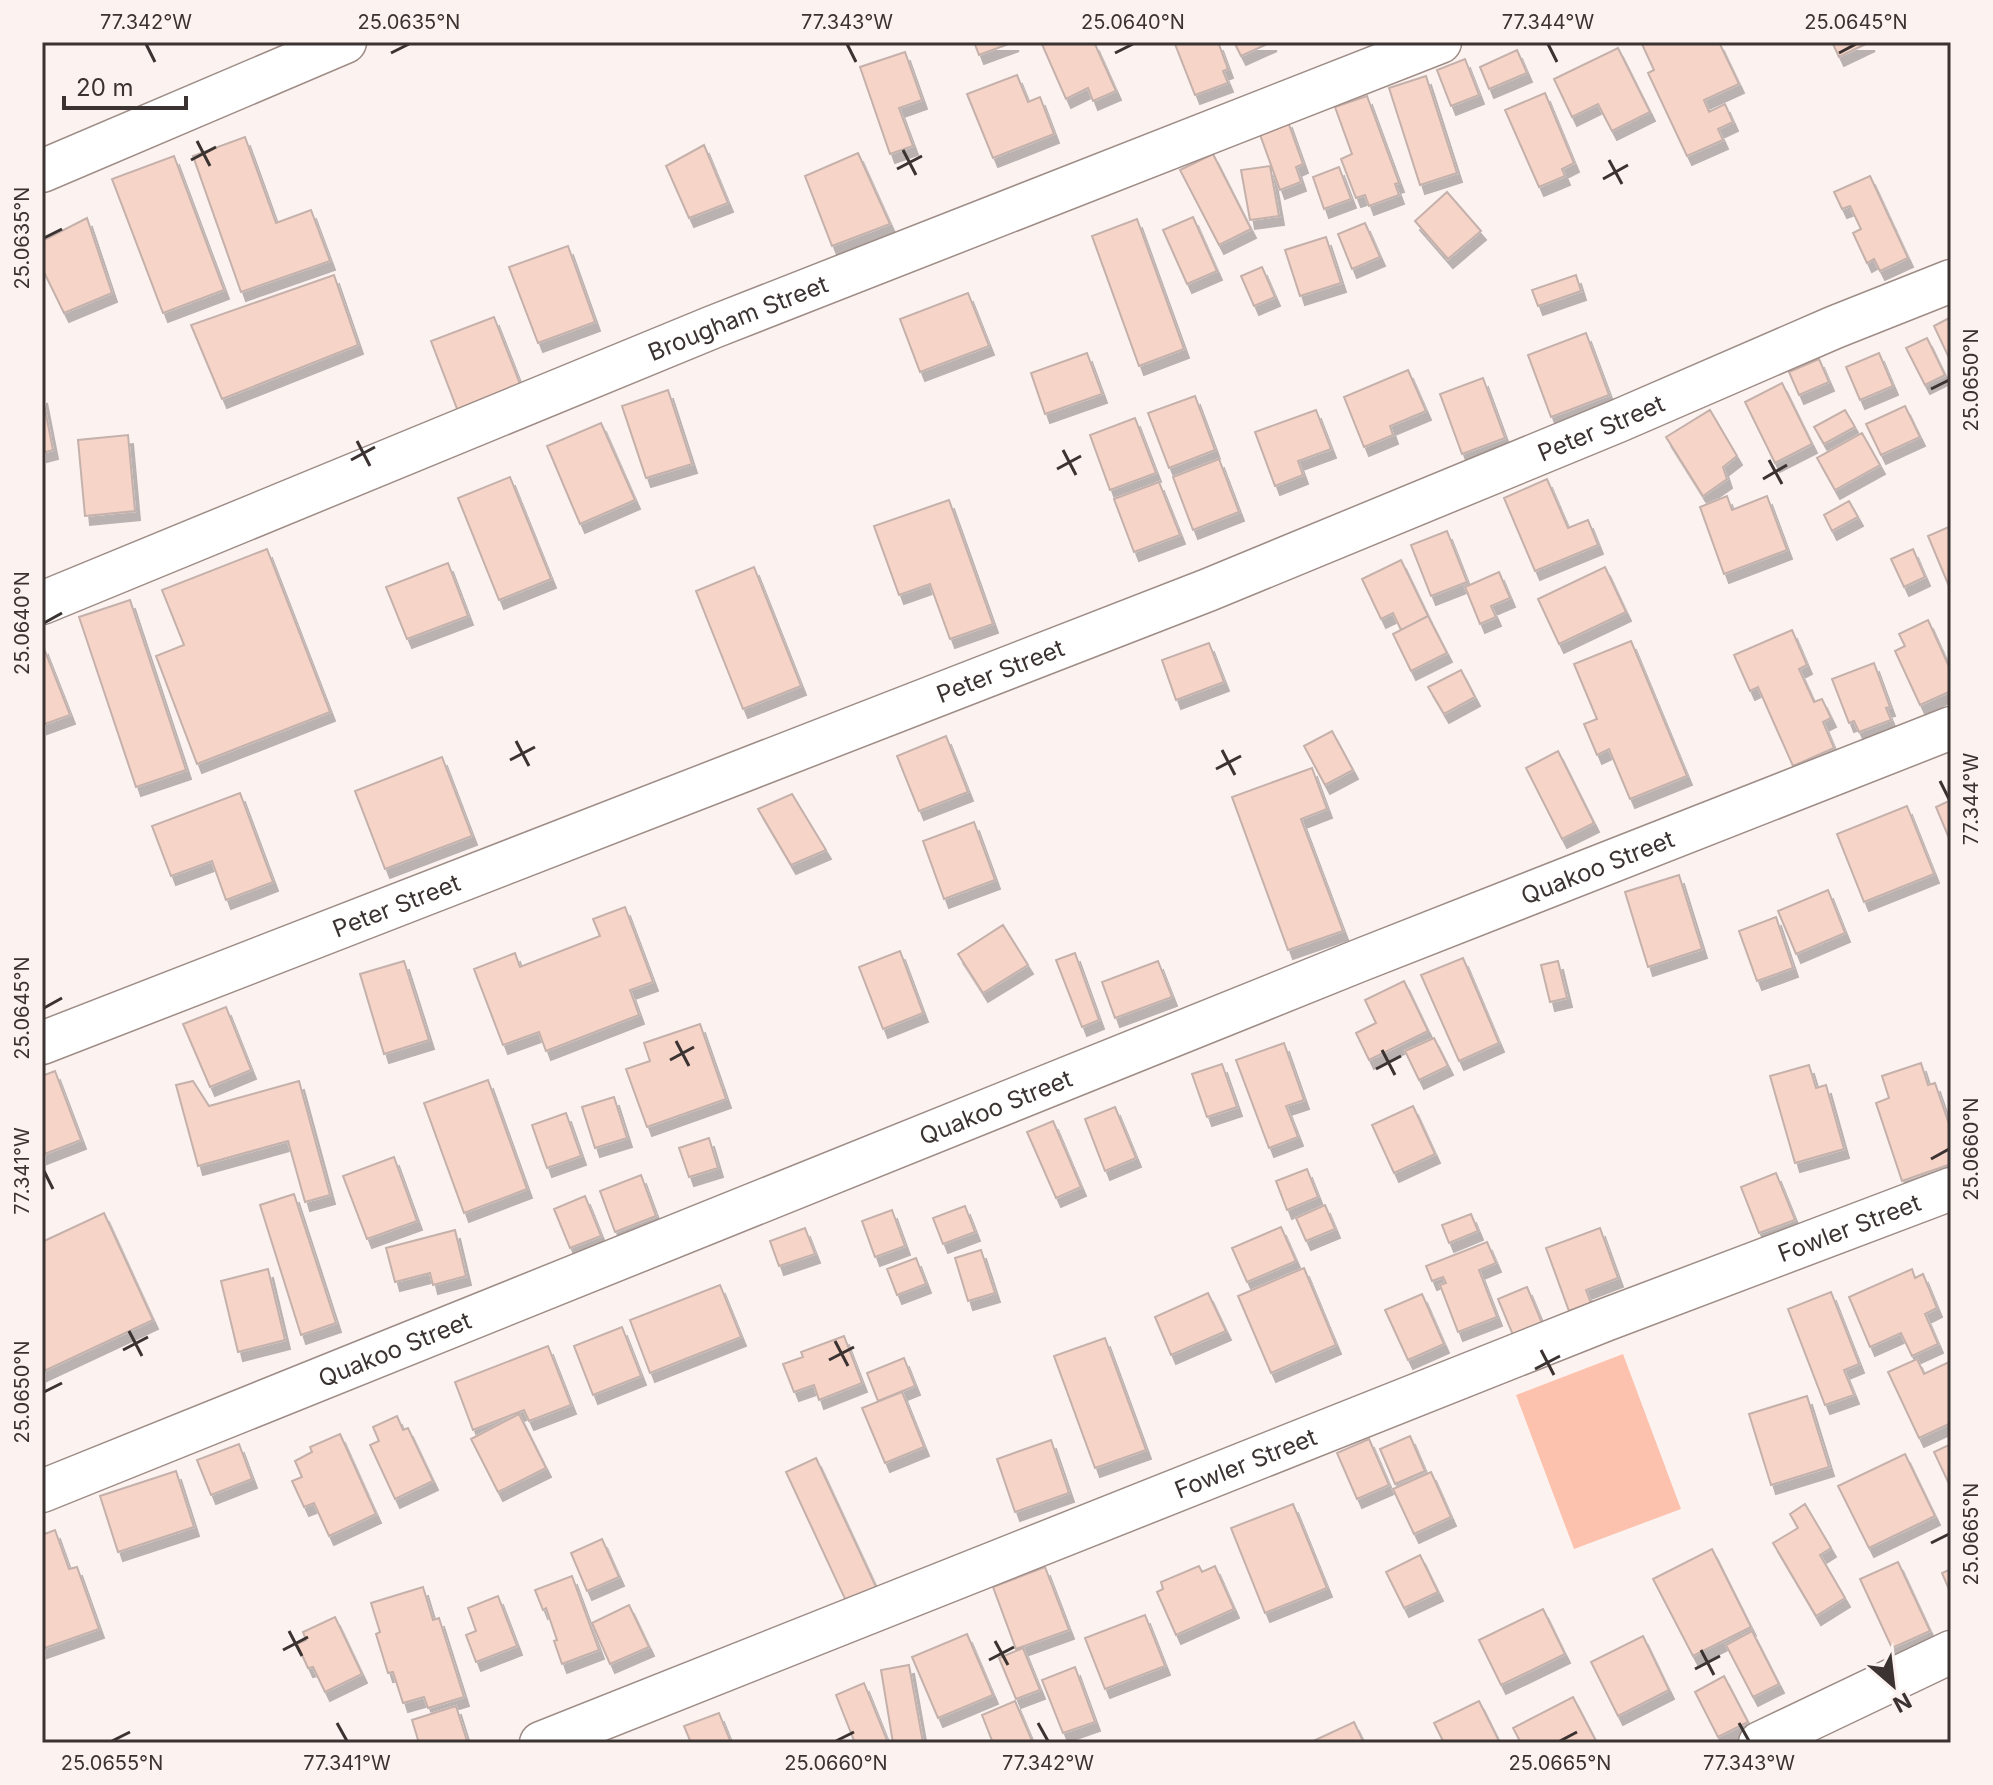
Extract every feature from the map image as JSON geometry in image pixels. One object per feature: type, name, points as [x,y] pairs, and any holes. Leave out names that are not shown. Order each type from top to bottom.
[{"type":"street","points":[[42,171],[345,42]]},
{"type":"street","name":"Brougham Street","points":[[42,603],[713,327],[1440,42]]},
{"type":"street","name":"Peter Street","points":[[42,1043],[1208,590],[1951,281]]},
{"type":"street","name":"Quakoo Street","points":[[42,1491],[1358,961],[1951,728]]},
{"type":"street","name":"Fowler Street","points":[[541,1743],[1605,1320],[1951,1189]]},
{"type":"street","points":[[1760,1743],[1951,1652]]},
{"type":"shaded area","points":[[1623,1354],[1681,1509],[1574,1549],[1516,1395]]},
{"type":"building","points":[[974,42],[1014,42],[979,55]]},
{"type":"building","points":[[1041,42],[1094,42],[1116,91],[1093,101],[1088,88],[1066,99]]},
{"type":"building","points":[[1218,42],[1228,69],[1223,71],[1228,83],[1195,95],[1175,44]]},
{"type":"building","points":[[1234,42],[1272,42],[1241,56]]},
{"type":"building","points":[[1641,42],[1719,42],[1739,84],[1704,100],[1709,112],[1725,104],[1733,122],[1718,129],[1723,140],[1687,156],[1648,73],[1654,70]]},
{"type":"building","points":[[1832,42],[1870,42],[1839,57]]},
{"type":"building","points":[[1618,48],[1650,112],[1612,131],[1598,104],[1572,117],[1554,79]]},
{"type":"building","points":[[1517,50],[1527,73],[1489,89],[1480,67]]},
{"type":"building","points":[[905,52],[922,100],[899,108],[913,146],[890,154],[860,67]]},
{"type":"building","points":[[1465,59],[1479,95],[1451,106],[1437,70]]},
{"type":"building","points":[[1017,75],[1028,102],[1040,97],[1054,134],[993,158],[967,94]]},
{"type":"building","points":[[1426,76],[1457,173],[1420,185],[1389,88]]},
{"type":"building","points":[[1545,93],[1574,163],[1562,169],[1565,176],[1539,187],[1505,110]]},
{"type":"building","points":[[1367,96],[1399,183],[1395,184],[1399,195],[1369,206],[1365,195],[1356,198],[1341,159],[1352,154],[1335,107]]},
{"type":"building","points":[[1287,119],[1303,164],[1296,167],[1301,182],[1280,190],[1258,129]]},
{"type":"building","points":[[245,137],[276,223],[311,210],[330,261],[241,292],[193,156]]},
{"type":"building","points":[[704,145],[728,203],[689,218],[666,166]]},
{"type":"building","points":[[858,153],[890,224],[832,246],[805,176]]},
{"type":"building","points":[[1213,154],[1251,229],[1219,245],[1180,170]]},
{"type":"building","points":[[174,156],[224,290],[163,313],[112,179]]},
{"type":"building","points":[[1270,166],[1279,216],[1250,220],[1241,170]]},
{"type":"building","points":[[1339,167],[1351,199],[1324,209],[1313,177]]},
{"type":"building","points":[[1870,176],[1908,258],[1880,271],[1874,259],[1867,263],[1853,233],[1861,229],[1850,206],[1842,209],[1834,192]]},
{"type":"building","points":[[1447,192],[1481,231],[1448,259],[1415,221]]},
{"type":"building","points":[[1193,217],[1217,271],[1187,284],[1163,230]]},
{"type":"building","points":[[87,218],[112,293],[64,313],[42,268],[42,241]]},
{"type":"building","points":[[1137,219],[1184,349],[1139,366],[1092,236]]},
{"type":"building","points":[[1365,223],[1380,257],[1352,269],[1338,234]]},
{"type":"building","points":[[1326,237],[1341,283],[1300,296],[1285,250]]},
{"type":"building","points":[[568,246],[595,322],[538,343],[509,267]]},
{"type":"building","points":[[1262,267],[1275,297],[1254,306],[1241,276]]},
{"type":"building","points":[[334,275],[358,345],[222,399],[191,325]]},
{"type":"building","points":[[1576,275],[1581,291],[1538,306],[1532,290]]},
{"type":"building","points":[[968,293],[989,346],[920,372],[900,319]]},
{"type":"building","points":[[494,317],[522,389],[459,414],[431,341]]},
{"type":"building","points":[[1951,317],[1951,362],[1934,326]]},
{"type":"building","points":[[1586,333],[1609,395],[1551,417],[1528,355]]},
{"type":"building","points":[[1927,338],[1945,375],[1925,385],[1906,348]]},
{"type":"building","points":[[1087,353],[1102,394],[1045,414],[1031,373]]},
{"type":"building","points":[[1879,353],[1893,386],[1860,400],[1846,367]]},
{"type":"building","points":[[1819,359],[1829,382],[1799,395],[1789,372]]},
{"type":"building","points":[[1408,370],[1426,411],[1390,426],[1393,435],[1364,447],[1344,397]]},
{"type":"building","points":[[1483,378],[1505,438],[1462,454],[1440,394]]},
{"type":"building","points":[[1782,383],[1812,444],[1775,463],[1745,402]]},
{"type":"building","points":[[668,390],[692,464],[646,478],[622,406]]},
{"type":"building","points":[[42,394],[53,450],[42,453]]},
{"type":"building","points":[[1195,396],[1215,450],[1169,468],[1148,413]]},
{"type":"building","points":[[1905,406],[1920,437],[1881,455],[1866,424]]},
{"type":"building","points":[[1316,410],[1331,449],[1298,461],[1303,475],[1275,486],[1255,432]]},
{"type":"building","points":[[1710,410],[1737,456],[1723,467],[1727,479],[1703,496],[1666,437]]},
{"type":"building","points":[[1845,410],[1855,427],[1824,444],[1814,427]]},
{"type":"building","points":[[1135,418],[1156,473],[1110,490],[1090,435]]},
{"type":"building","points":[[601,423],[635,500],[580,524],[547,446]]},
{"type":"building","points":[[1862,433],[1880,465],[1835,490],[1817,458]]},
{"type":"building","points":[[128,435],[135,511],[85,516],[78,440]]},
{"type":"building","points":[[1219,459],[1239,512],[1193,530],[1173,477]]},
{"type":"building","points":[[510,477],[551,579],[499,600],[458,498]]},
{"type":"building","points":[[1547,479],[1568,528],[1588,520],[1598,545],[1535,571],[1504,498]]},
{"type":"building","points":[[1159,482],[1180,535],[1134,552],[1114,499]]},
{"type":"building","points":[[1727,496],[1732,510],[1767,496],[1787,550],[1724,574],[1700,507]]},
{"type":"building","points":[[949,500],[993,624],[950,639],[930,584],[899,595],[874,526]]},
{"type":"building","points":[[1849,501],[1858,517],[1832,531],[1824,515]]},
{"type":"building","points":[[1951,526],[1951,591],[1928,536]]},
{"type":"building","points":[[1447,531],[1467,582],[1431,596],[1411,545]]},
{"type":"building","points":[[267,549],[330,712],[197,764],[156,656],[184,645],[162,590]]},
{"type":"building","points":[[1913,549],[1925,577],[1904,587],[1891,559]]},
{"type":"building","points":[[1401,560],[1428,616],[1401,630],[1393,613],[1381,619],[1362,579]]},
{"type":"building","points":[[448,563],[468,616],[407,639],[386,587]]},
{"type":"building","points":[[754,567],[801,686],[743,709],[696,591]]},
{"type":"building","points":[[1605,567],[1626,612],[1559,644],[1538,599]]},
{"type":"building","points":[[1499,572],[1510,598],[1491,606],[1496,617],[1480,624],[1465,587]]},
{"type":"building","points":[[130,600],[186,770],[136,787],[79,617]]},
{"type":"building","points":[[1428,616],[1447,653],[1411,671],[1393,634]]},
{"type":"building","points":[[1928,620],[1951,671],[1951,691],[1920,705],[1895,651],[1905,646],[1899,634]]},
{"type":"building","points":[[1792,630],[1807,665],[1799,669],[1814,702],[1822,699],[1831,718],[1823,722],[1834,748],[1793,766],[1758,687],[1750,691],[1734,655]]},
{"type":"building","points":[[1631,641],[1687,776],[1630,799],[1609,749],[1597,755],[1584,724],[1597,719],[1574,664]]},
{"type":"building","points":[[1209,643],[1224,682],[1176,700],[1162,660]]},
{"type":"building","points":[[42,647],[70,715],[42,725]]},
{"type":"building","points":[[1874,663],[1890,707],[1886,708],[1891,720],[1859,732],[1854,721],[1849,723],[1832,679]]},
{"type":"building","points":[[1461,670],[1475,697],[1444,714],[1428,687]]},
{"type":"building","points":[[1332,731],[1353,770],[1325,785],[1304,746]]},
{"type":"building","points":[[946,736],[968,792],[919,811],[897,756]]},
{"type":"building","points":[[1558,751],[1594,823],[1562,839],[1526,768]]},
{"type":"building","points":[[442,757],[472,836],[385,869],[355,791]]},
{"type":"building","points":[[1312,768],[1327,809],[1301,819],[1343,931],[1288,950],[1232,797]]},
{"type":"building","points":[[240,793],[273,882],[226,900],[212,861],[171,876],[152,826]]},
{"type":"building","points":[[792,794],[826,850],[791,865],[758,809]]},
{"type":"building","points":[[1951,800],[1951,843],[1936,807]]},
{"type":"building","points":[[1907,806],[1934,874],[1864,902],[1837,834]]},
{"type":"building","points":[[974,822],[995,880],[944,899],[923,841]]},
{"type":"building","points":[[1679,875],[1702,949],[1648,967],[1625,892]]},
{"type":"building","points":[[1828,890],[1845,933],[1796,954],[1778,911]]},
{"type":"building","points":[[625,907],[653,982],[630,990],[639,1015],[546,1051],[539,1032],[503,1045],[474,969],[515,953],[520,967],[600,936],[593,919]]},
{"type":"building","points":[[1776,917],[1793,968],[1757,981],[1739,931]]},
{"type":"building","points":[[1003,925],[1028,965],[983,993],[958,954]]},
{"type":"building","points":[[900,951],[923,1013],[883,1029],[859,967]]},
{"type":"building","points":[[1075,953],[1099,1020],[1082,1027],[1056,960]]},
{"type":"building","points":[[1463,958],[1499,1043],[1459,1061],[1421,975]]},
{"type":"building","points":[[404,961],[429,1040],[384,1054],[360,974]]},
{"type":"building","points":[[1158,961],[1172,997],[1115,1018],[1102,982]]},
{"type":"building","points":[[1558,961],[1567,998],[1550,1002],[1541,965]]},
{"type":"building","points":[[1404,981],[1428,1031],[1369,1060],[1356,1033],[1376,1023],[1365,1000]]},
{"type":"building","points":[[226,1007],[251,1070],[210,1087],[183,1024]]},
{"type":"building","points":[[700,1024],[726,1099],[647,1127],[626,1069],[650,1061],[644,1043]]},
{"type":"building","points":[[1434,1038],[1448,1066],[1419,1080],[1405,1051]]},
{"type":"building","points":[[1284,1043],[1304,1100],[1286,1106],[1298,1137],[1269,1148],[1236,1060]]},
{"type":"building","points":[[1921,1063],[1928,1085],[1935,1083],[1951,1130],[1951,1164],[1902,1181],[1876,1103],[1889,1098],[1882,1076]]},
{"type":"building","points":[[1222,1064],[1237,1107],[1207,1117],[1192,1074]]},
{"type":"building","points":[[1809,1065],[1816,1088],[1826,1085],[1844,1149],[1795,1163],[1770,1076]]},
{"type":"building","points":[[55,1071],[81,1140],[42,1155],[42,1076]]},
{"type":"building","points":[[488,1080],[527,1189],[464,1213],[424,1103]]},
{"type":"building","points":[[193,1081],[209,1106],[299,1081],[330,1195],[305,1202],[288,1141],[198,1166],[176,1085]]},
{"type":"building","points":[[614,1097],[627,1138],[595,1148],[582,1107]]},
{"type":"building","points":[[1413,1106],[1435,1154],[1394,1173],[1372,1125]]},
{"type":"building","points":[[1115,1107],[1136,1158],[1105,1171],[1085,1119]]},
{"type":"building","points":[[566,1113],[581,1156],[547,1168],[532,1125]]},
{"type":"building","points":[[1053,1121],[1081,1187],[1056,1198],[1027,1132]]},
{"type":"building","points":[[709,1138],[718,1168],[689,1177],[679,1148]]},
{"type":"building","points":[[394,1157],[417,1221],[367,1239],[343,1176]]},
{"type":"building","points":[[1307,1169],[1318,1197],[1287,1210],[1276,1181]]},
{"type":"building","points":[[1776,1173],[1795,1220],[1759,1233],[1741,1187]]},
{"type":"building","points":[[641,1175],[656,1216],[615,1232],[600,1191]]},
{"type":"building","points":[[294,1194],[336,1323],[301,1335],[260,1205]]},
{"type":"building","points":[[585,1196],[601,1236],[570,1248],[554,1209]]},
{"type":"building","points":[[1325,1205],[1335,1229],[1306,1241],[1296,1218]]},
{"type":"building","points":[[965,1206],[975,1232],[943,1244],[933,1218]]},
{"type":"building","points":[[892,1210],[905,1246],[875,1257],[862,1221]]},
{"type":"building","points":[[104,1213],[153,1320],[42,1372],[42,1242]]},
{"type":"building","points":[[1471,1214],[1478,1231],[1449,1243],[1442,1225]]},
{"type":"building","points":[[1281,1227],[1296,1261],[1247,1282],[1232,1248]]},
{"type":"building","points":[[805,1228],[815,1254],[779,1266],[770,1241]]},
{"type":"building","points":[[1600,1228],[1618,1278],[1586,1290],[1591,1303],[1569,1311],[1546,1248]]},
{"type":"building","points":[[455,1230],[466,1276],[433,1285],[430,1273],[395,1282],[386,1248]]},
{"type":"building","points":[[1487,1242],[1496,1263],[1479,1270],[1497,1317],[1458,1332],[1440,1285],[1446,1283],[1443,1277],[1432,1281],[1426,1266]]},
{"type":"building","points":[[981,1250],[995,1293],[968,1301],[955,1258]]},
{"type":"building","points":[[916,1258],[926,1284],[897,1295],[887,1269]]},
{"type":"building","points":[[1304,1268],[1336,1345],[1271,1373],[1238,1296]]},
{"type":"building","points":[[268,1269],[285,1340],[238,1352],[221,1281]]},
{"type":"building","points":[[1912,1269],[1915,1278],[1923,1274],[1937,1308],[1925,1314],[1938,1344],[1912,1356],[1901,1333],[1870,1347],[1849,1297]]},
{"type":"building","points":[[720,1285],[741,1337],[650,1373],[630,1320]]},
{"type":"building","points":[[1527,1287],[1542,1323],[1513,1335],[1498,1299]]},
{"type":"building","points":[[1831,1292],[1859,1364],[1844,1370],[1854,1395],[1825,1405],[1788,1309]]},
{"type":"building","points":[[1208,1293],[1226,1331],[1171,1355],[1155,1317]]},
{"type":"building","points":[[1422,1294],[1444,1344],[1408,1360],[1385,1310]]},
{"type":"building","points":[[622,1327],[641,1376],[593,1395],[574,1346]]},
{"type":"building","points":[[844,1336],[862,1383],[819,1400],[814,1385],[794,1392],[783,1364],[803,1357],[801,1352]]},
{"type":"building","points":[[1105,1338],[1146,1450],[1095,1468],[1054,1356]]},
{"type":"building","points":[[548,1346],[571,1405],[529,1421],[524,1410],[473,1430],[455,1382]]},
{"type":"building","points":[[904,1358],[915,1386],[878,1401],[867,1373]]},
{"type":"building","points":[[1917,1359],[1924,1374],[1951,1361],[1951,1423],[1919,1438],[1888,1372]]},
{"type":"building","points":[[902,1392],[924,1447],[885,1463],[862,1408]]},
{"type":"building","points":[[1807,1396],[1829,1467],[1771,1485],[1749,1414]]},
{"type":"building","points":[[519,1414],[546,1468],[498,1492],[471,1439]]},
{"type":"building","points":[[397,1416],[403,1430],[408,1428],[433,1481],[395,1499],[370,1445],[379,1441],[373,1427]]},
{"type":"building","points":[[340,1434],[376,1514],[329,1536],[314,1503],[304,1507],[292,1481],[302,1477],[295,1461],[312,1452],[310,1447]]},
{"type":"building","points":[[1410,1436],[1425,1471],[1395,1484],[1380,1449]]},
{"type":"building","points":[[1369,1439],[1389,1485],[1357,1499],[1337,1453]]},
{"type":"building","points":[[1051,1440],[1069,1493],[1015,1512],[997,1459]]},
{"type":"building","points":[[239,1444],[252,1479],[211,1495],[197,1460]]},
{"type":"building","points":[[1951,1444],[1951,1488],[1934,1452]]},
{"type":"building","points":[[1905,1454],[1935,1516],[1869,1548],[1838,1486]]},
{"type":"building","points":[[816,1458],[876,1587],[846,1601],[786,1472]]},
{"type":"building","points":[[176,1471],[194,1527],[118,1552],[100,1496]]},
{"type":"building","points":[[1431,1472],[1451,1517],[1414,1534],[1393,1489]]},
{"type":"building","points":[[1293,1504],[1327,1588],[1265,1613],[1231,1528]]},
{"type":"building","points":[[1805,1504],[1831,1548],[1820,1555],[1845,1598],[1816,1616],[1773,1543],[1798,1528],[1790,1514]]},
{"type":"building","points":[[55,1530],[69,1569],[77,1567],[99,1629],[42,1649],[42,1535]]},
{"type":"building","points":[[602,1539],[619,1577],[587,1591],[571,1553]]},
{"type":"building","points":[[1712,1549],[1751,1627],[1693,1656],[1653,1579]]},
{"type":"building","points":[[1420,1555],[1438,1592],[1404,1608],[1386,1572]]},
{"type":"building","points":[[1898,1562],[1930,1631],[1892,1648],[1860,1579]]},
{"type":"building","points":[[1199,1566],[1202,1572],[1215,1566],[1234,1609],[1176,1635],[1157,1592],[1163,1589],[1161,1582]]},
{"type":"building","points":[[1045,1567],[1069,1630],[1016,1649],[993,1587]]},
{"type":"building","points":[[1951,1569],[1951,1594],[1942,1573]]},
{"type":"building","points":[[572,1576],[599,1650],[562,1664],[546,1608],[543,1610],[535,1590]]},
{"type":"building","points":[[423,1587],[433,1620],[439,1618],[464,1697],[428,1708],[424,1697],[403,1703],[393,1672],[388,1673],[376,1634],[380,1632],[371,1603]]},
{"type":"building","points":[[498,1596],[517,1646],[476,1662],[466,1635],[476,1631],[468,1608]]},
{"type":"building","points":[[629,1605],[649,1647],[610,1664],[592,1623]]},
{"type":"building","points":[[1543,1609],[1565,1654],[1501,1685],[1479,1640]]},
{"type":"building","points":[[1145,1615],[1165,1666],[1105,1689],[1085,1638]]},
{"type":"building","points":[[335,1617],[362,1674],[325,1692],[313,1667],[308,1668],[297,1644],[306,1640],[303,1632]]},
{"type":"building","points":[[1752,1631],[1779,1684],[1753,1697],[1726,1645]]},
{"type":"building","points":[[967,1634],[993,1695],[938,1718],[912,1657]]},
{"type":"building","points":[[1643,1636],[1669,1690],[1618,1716],[1591,1662]]},
{"type":"building","points":[[1023,1648],[1040,1690],[1016,1699],[999,1658]]},
{"type":"building","points":[[909,1665],[923,1743],[893,1743],[881,1670]]},
{"type":"building","points":[[1075,1667],[1095,1722],[1063,1733],[1042,1680]]},
{"type":"building","points":[[1724,1676],[1748,1722],[1718,1737],[1695,1692]]},
{"type":"building","points":[[864,1683],[888,1743],[855,1743],[836,1695]]},
{"type":"building","points":[[1573,1697],[1597,1743],[1521,1743],[1513,1728]]},
{"type":"building","points":[[1015,1701],[1033,1743],[993,1743],[982,1715]]},
{"type":"building","points":[[1479,1701],[1500,1743],[1444,1743],[1434,1723]]},
{"type":"building","points":[[456,1706],[467,1741],[419,1743],[412,1720]]},
{"type":"building","points":[[719,1713],[731,1743],[691,1743],[684,1726]]},
{"type":"building","points":[[1354,1722],[1364,1743],[1309,1743]]}]
